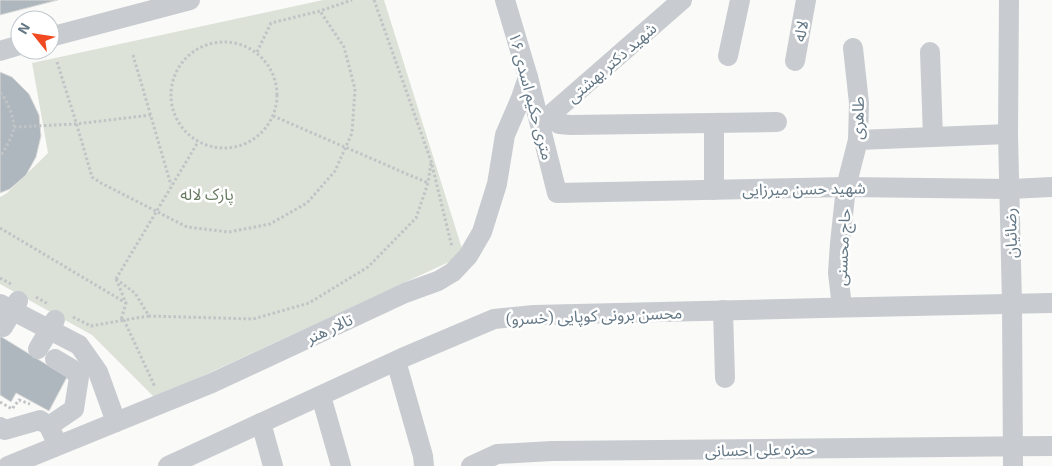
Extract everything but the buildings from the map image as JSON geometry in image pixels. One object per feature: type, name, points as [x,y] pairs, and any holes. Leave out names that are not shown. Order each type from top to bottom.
[{"type":"street","points":[[60,34],[190,0]]},
{"type":"street","name":"۱۶ متری حکیم اسدی","points":[[505,0],[528,77],[545,120],[556,193]]},
{"type":"street","name":"شهید دکتر بهشتی","points":[[545,120],[682,0]]},
{"type":"street","points":[[728,56],[740,0]]},
{"type":"street","name":"لاله","points":[[795,61],[806,0]]},
{"type":"street","name":"رضائیان","points":[[1009,0],[1008,134],[1013,456]]},
{"type":"street","name":"طاهری","points":[[846,187],[858,140],[859,103],[853,48]]},
{"type":"street","points":[[930,52],[933,137]]},
{"type":"street","name":"تالار هنر","points":[[8,466],[212,382],[405,294],[438,281],[454,272],[468,256],[482,232],[497,184],[505,135],[528,77]]},
{"type":"street","points":[[545,120],[571,125],[776,122]]},
{"type":"street","points":[[714,123],[714,190]]},
{"type":"street","points":[[858,140],[1008,134]]},
{"type":"street","name":"شهید حسن میرزایی","points":[[556,193],[846,187],[1009,189],[1052,187]]},
{"type":"street","name":"حاج محسنی","points":[[842,307],[838,273],[846,187]]},
{"type":"street","name":"محسن برونی کوپایی (خسرو)","points":[[172,465],[396,361],[494,320],[534,315],[1052,303]]},
{"type":"street","points":[[723,310],[725,378]]},
{"type":"street","points":[[8,311],[52,325],[79,345],[98,372],[116,422]]},
{"type":"street","points":[[49,426],[74,409],[79,377],[72,369],[46,354],[52,325]]},
{"type":"street","points":[[396,361],[423,456],[424,466]]},
{"type":"street","points":[[321,396],[341,466]]},
{"type":"street","points":[[0,427],[5,430],[40,420],[49,426],[58,446]]},
{"type":"street","points":[[261,423],[273,466]]},
{"type":"street","name":"حمزه علی احسانی","points":[[471,466],[497,454],[552,451],[900,457],[1013,456],[1052,446]]},
{"type":"path","points":[[257,52],[271,22],[320,11],[352,0]]},
{"type":"path","points":[[374,0],[432,161],[454,255]]},
{"type":"path","points":[[56,62],[92,177],[188,227],[229,232],[270,224],[307,203],[335,171],[352,133],[355,89],[344,47],[320,11]]},
{"type":"path","points":[[224,41],[242,44],[257,52],[269,65],[276,82],[278,99],[273,116],[264,132],[249,142],[232,148],[214,148],[198,142],[184,131],[174,116],[170,98],[172,81],[179,65],[192,52],[207,44],[224,41]]},
{"type":"path","points":[[134,55],[172,186]]},
{"type":"path","points":[[0,94],[10,108],[14,127],[7,146],[0,157]]},
{"type":"path","points":[[14,127],[76,124],[151,115]]},
{"type":"path","points":[[273,116],[428,183]]},
{"type":"path","points":[[116,279],[198,142]]},
{"type":"path","points":[[157,392],[124,320],[149,316],[253,319],[308,303],[368,268],[416,218],[428,183],[432,161]]},
{"type":"path","points":[[0,228],[126,303]]},
{"type":"path","points":[[116,279],[135,293],[149,316]]},
{"type":"path","points":[[116,279],[126,303],[121,320]]},
{"type":"path","points":[[0,402],[12,409],[19,400],[34,406]]},
{"type":"green space","name":"پارک لاله","points":[[323,0],[384,0],[464,255],[155,398],[92,335],[0,284],[0,197],[7,193],[48,153],[32,63],[46,60],[60,60],[60,57]]}]
